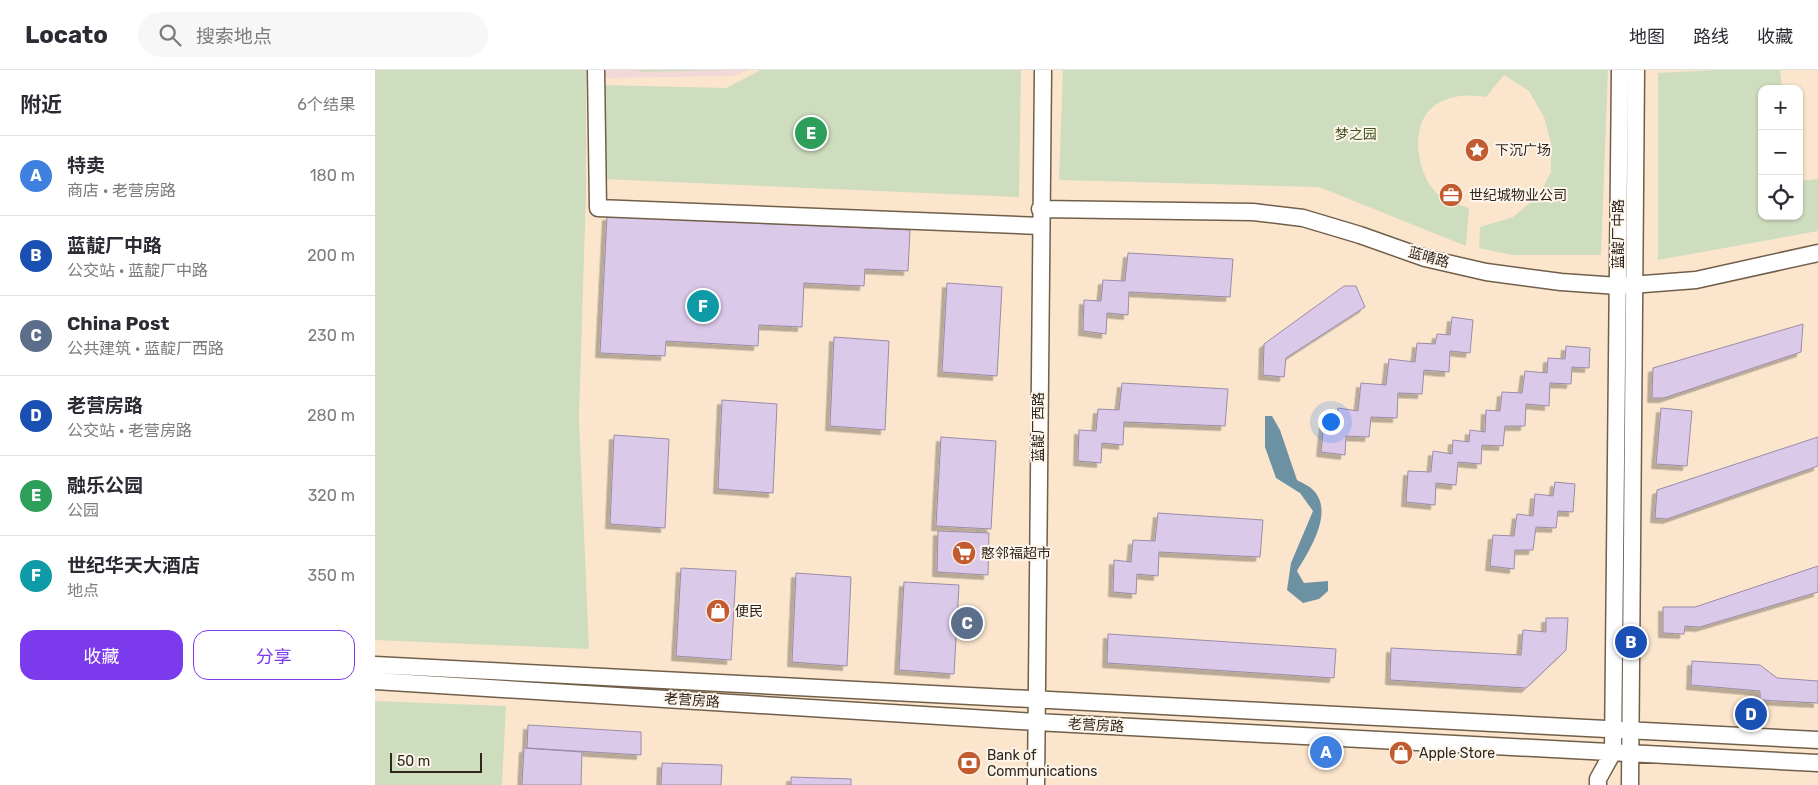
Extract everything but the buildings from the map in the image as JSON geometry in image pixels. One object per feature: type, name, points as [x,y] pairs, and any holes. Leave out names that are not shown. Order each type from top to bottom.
[{"type":"street","points":[[596,70],[598,208],[1040,226]]},
{"type":"street","name":"蓝靛厂西路","points":[[1036,785],[1040,209],[1043,70]]},
{"type":"street","name":"蓝靛厂中路","points":[[1620,70],[1626,286],[1630,785]]},
{"type":"street","name":"蓝靛厂中路","points":[[1598,785],[1598,779],[1613,752],[1626,286],[1635,70]]},
{"type":"street","name":"蓝晴路","points":[[1040,209],[1253,212],[1303,218],[1360,234],[1425,258],[1486,272],[1561,282],[1626,286],[1696,280],[1818,253]]},
{"type":"street","name":"老营房路","points":[[375,665],[1818,740]]},
{"type":"street","name":"老营房路","points":[[375,681],[1036,722],[1818,763]]},
{"type":"shaded area","points":[[605,70],[749,70],[734,76],[605,78]]},
{"type":"green space","points":[[375,70],[586,70],[586,193],[579,417],[589,649],[375,640]]},
{"type":"green space","points":[[639,70],[727,70],[639,72]]},
{"type":"green space","points":[[761,70],[1021,70],[1019,197],[602,179],[602,85],[726,88]]},
{"type":"green space","name":"梦之园","points":[[1063,70],[1608,70],[1601,255],[1512,255],[1479,248],[1480,227],[1513,217],[1539,195],[1551,172],[1551,143],[1544,117],[1529,91],[1504,75],[1486,97],[1459,96],[1434,106],[1426,115],[1418,138],[1421,165],[1432,188],[1450,202],[1469,208],[1466,246],[1319,187],[1059,180]]},
{"type":"green space","points":[[1780,70],[1782,85],[1758,85],[1758,220],[1803,220],[1803,181],[1818,179],[1818,231],[1658,260],[1658,73]]},
{"type":"green space","points":[[375,701],[506,706],[502,785],[375,785]]},
{"type":"water","points":[[1265,416],[1272,416],[1280,430],[1297,480],[1312,489],[1320,500],[1321,521],[1318,532],[1297,571],[1304,583],[1328,581],[1328,591],[1319,599],[1303,603],[1287,590],[1291,563],[1313,511],[1300,493],[1276,478],[1265,447]]},
{"type":"place","name":"融乐公园","points":[[811,133]]},
{"type":"place","name":"下沉广场","points":[[1477,150]]},
{"type":"place","name":"世纪城物业公司","points":[[1451,195]]},
{"type":"place","name":"世纪华天大酒店","points":[[703,306]]},
{"type":"place","name":"憨邻福超市","points":[[964,553]]},
{"type":"place","name":"便民","points":[[718,611]]},
{"type":"place","name":"China Post","points":[[967,623]]},
{"type":"place","name":"蓝靛厂中路","points":[[1631,642]]},
{"type":"place","name":"老营房路","points":[[1751,714]]},
{"type":"place","name":"特卖","points":[[1326,752]]},
{"type":"place","name":"Apple Store","points":[[1401,753]]},
{"type":"place","name":"Bank of Communications","points":[[969,763]]}]
